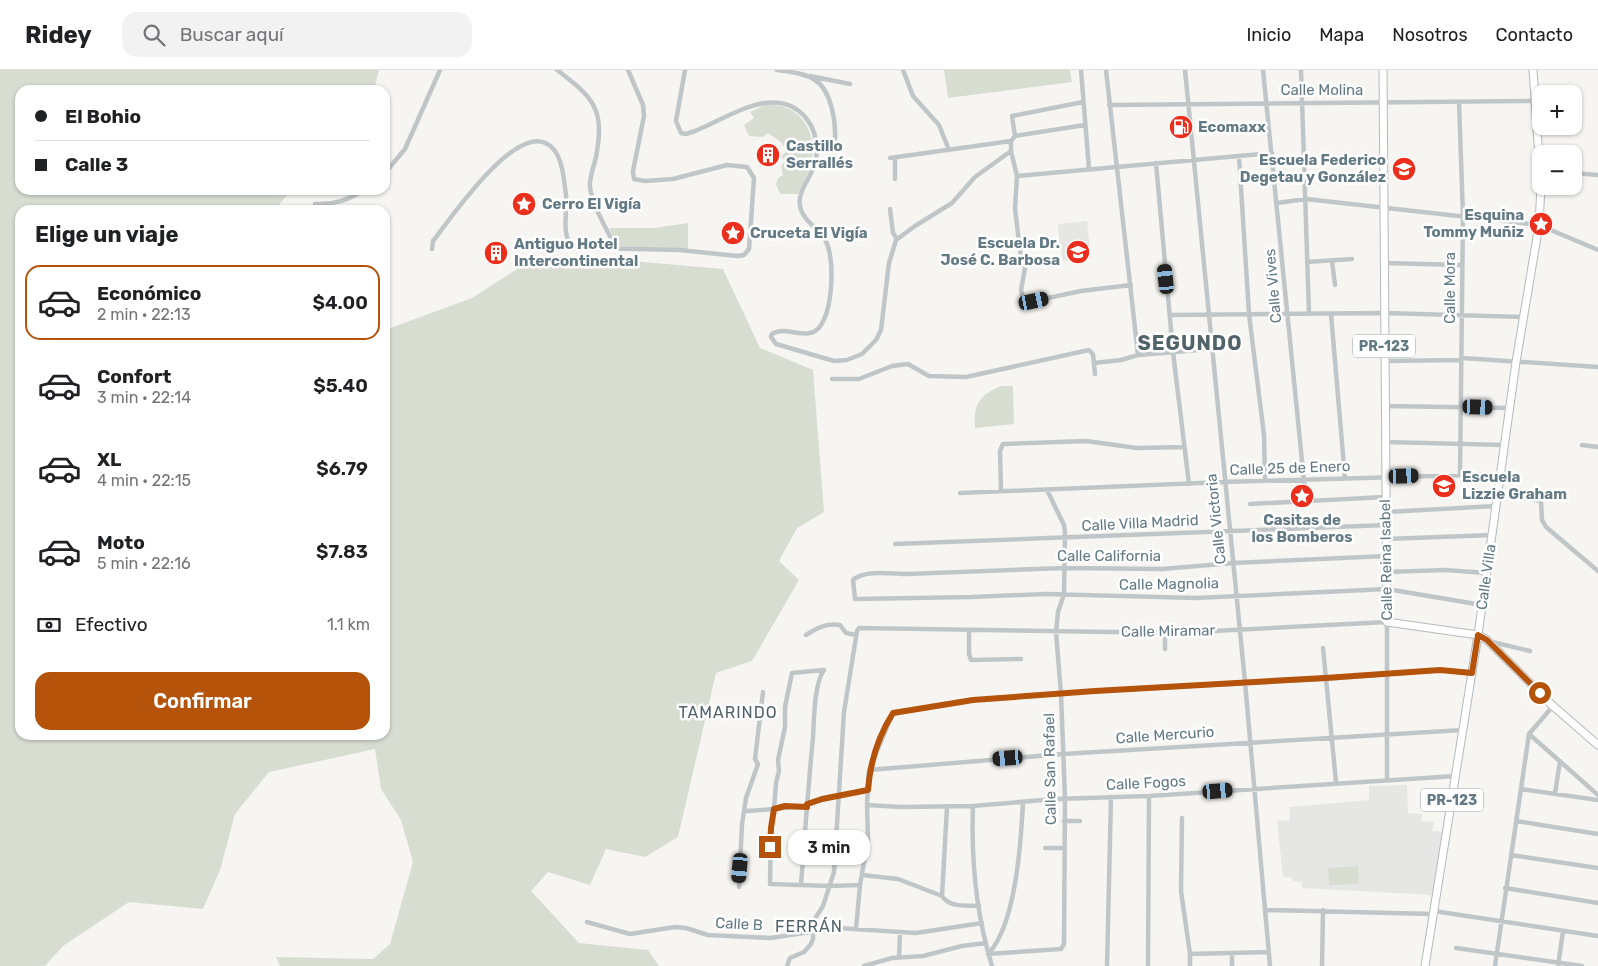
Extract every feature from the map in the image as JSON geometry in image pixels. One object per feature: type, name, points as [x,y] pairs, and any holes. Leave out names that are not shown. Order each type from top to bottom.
[{"type":"main road","name":"Calle Reina Isabel","points":[[1382,70],[1387,622]]},
{"type":"main road","name":"Calle Villa","points":[[1533,70],[1534,85]]},
{"type":"main road","name":"Calle Villa","points":[[1425,966],[1478,635],[1516,362],[1539,225],[1541,195]]},
{"type":"main road","name":"Calle Miramar","points":[[1387,622],[1478,635]]},
{"type":"main road","points":[[1478,635],[1487,640],[1553,706],[1598,745]]},
{"type":"street","points":[[390,167],[405,149],[440,70]]},
{"type":"street","points":[[557,70],[583,90],[597,112],[600,132],[590,187],[616,248]]},
{"type":"street","points":[[432,250],[433,242],[483,177],[499,161],[527,143],[536,142],[549,146],[558,156],[566,194],[566,233],[570,242],[574,245],[744,255],[749,249],[754,178],[747,167],[727,165],[673,179],[644,181],[634,179],[632,171],[644,116],[643,104],[628,70]]},
{"type":"street","points":[[684,70],[676,122],[681,132],[686,134],[695,132],[760,103],[775,101],[788,104],[798,110],[814,130],[817,146],[816,160],[801,196],[800,205],[803,214],[819,231],[827,245],[832,267],[829,295],[824,318],[816,330],[803,334],[775,332],[771,337],[773,342],[834,361],[854,358],[862,354],[876,340],[881,330],[889,263],[898,239],[952,203],[975,177],[1011,151]]},
{"type":"street","points":[[776,70],[850,84]]},
{"type":"street","points":[[903,70],[913,96],[939,124],[949,150]]},
{"type":"street","points":[[1081,70],[1089,169]]},
{"type":"street","points":[[1106,70],[1138,355]]},
{"type":"street","name":"Calle Victoria","points":[[1185,70],[1224,482],[1240,628],[1270,966]]},
{"type":"street","name":"Calle Vives","points":[[1263,70],[1287,314],[1306,480],[1306,501]]},
{"type":"street","points":[[1301,70],[1309,314]]},
{"type":"street","points":[[806,76],[820,84],[825,92],[833,117],[836,139]]},
{"type":"street","points":[[1016,136],[1012,116],[1083,102]]},
{"type":"street","name":"Calle Mora","points":[[1459,102],[1463,216],[1460,474]]},
{"type":"street","name":"Calle Molina","points":[[1109,105],[1532,102]]},
{"type":"street","points":[[895,179],[893,158],[1011,141],[1016,136],[1085,125]]},
{"type":"street","points":[[1011,141],[1011,151],[1017,176],[1015,208],[1020,251],[1025,268],[1020,290],[1023,298],[1034,301],[1081,291],[1131,285]]},
{"type":"street","points":[[1017,176],[1272,153]]},
{"type":"street","points":[[1239,156],[1249,314],[1264,435],[1265,481]]},
{"type":"street","points":[[1156,163],[1173,352],[1189,484]]},
{"type":"street","points":[[1582,173],[1598,174]]},
{"type":"street","points":[[314,204],[334,204],[349,200],[356,195]]},
{"type":"street","points":[[1277,203],[1306,199],[1539,225],[1598,250]]},
{"type":"street","points":[[890,209],[893,234],[898,239]]},
{"type":"street","points":[[1307,262],[1352,260]]},
{"type":"street","points":[[1332,261],[1335,285]]},
{"type":"street","points":[[1384,263],[1462,265]]},
{"type":"street","points":[[1170,315],[1384,313],[1523,317]]},
{"type":"street","points":[[1331,314],[1345,478]]},
{"type":"street","points":[[1367,343],[1384,343]]},
{"type":"street","points":[[1094,363],[1121,360],[1138,355],[1211,349]]},
{"type":"street","points":[[832,379],[859,379],[895,365],[908,364],[929,376],[958,377],[1022,366],[1089,350],[1093,354],[1095,374]]},
{"type":"street","points":[[1384,361],[1461,359],[1598,367]]},
{"type":"street","points":[[1384,406],[1511,408]]},
{"type":"street","points":[[1001,491],[1000,447],[1006,443],[1071,441],[1095,442],[1137,448],[1184,446]]},
{"type":"street","points":[[1385,442],[1505,445]]},
{"type":"street","points":[[1582,445],[1598,447]]},
{"type":"street","name":"Calle 25 de Enero","points":[[960,493],[1224,482],[1501,474]]},
{"type":"street","name":"Calle San Rafael","points":[[988,954],[1047,951],[1063,947],[1065,799],[1061,694],[1056,632],[1058,612],[1064,594],[1066,539],[1064,526],[1047,490]]},
{"type":"street","points":[[1498,494],[1541,501],[1542,520],[1546,526],[1598,571]]},
{"type":"street","points":[[1250,504],[1385,497]]},
{"type":"street","points":[[1386,512],[1496,506]]},
{"type":"street","name":"Calle Villa Madrid","points":[[894,544],[1066,539],[1230,530],[1386,525]]},
{"type":"street","points":[[1386,539],[1492,535]]},
{"type":"street","name":"Calle California","points":[[856,599],[853,580],[858,575],[1065,568],[1162,568],[1386,556]]},
{"type":"street","points":[[1387,572],[1445,570],[1486,572]]},
{"type":"street","name":"Calle Magnolia","points":[[856,599],[1064,594],[1196,598],[1387,589],[1482,605]]},
{"type":"street","name":"Calle Miramar","points":[[856,636],[858,629],[876,627],[1165,633],[1387,622]]},
{"type":"street","name":"Calle Reina Isabel","points":[[1387,622],[1387,779]]},
{"type":"street","points":[[787,966],[790,958],[807,949],[813,939],[814,920],[823,906],[834,872],[844,712],[856,636],[846,633],[837,624],[824,625],[806,635]]},
{"type":"street","points":[[969,630],[969,654],[971,660],[1021,659]]},
{"type":"street","points":[[1165,633],[1165,649]]},
{"type":"street","points":[[1487,640],[1530,651]]},
{"type":"street","points":[[1323,648],[1336,782]]},
{"type":"street","points":[[801,884],[815,707],[820,679],[824,670],[792,673],[785,707],[785,727],[778,760],[779,771],[771,828],[770,884],[860,885]]},
{"type":"street","points":[[856,930],[860,885],[868,839],[867,805],[870,770],[893,713],[973,700],[1440,670],[1472,673]]},
{"type":"street","points":[[739,887],[744,811],[746,798],[758,764],[754,759],[763,692]]},
{"type":"street","points":[[1494,966],[1529,734],[1553,706]]},
{"type":"street","name":"Calle Mercurio","points":[[870,770],[1063,754],[1463,730]]},
{"type":"street","points":[[1529,734],[1598,795]]},
{"type":"street","points":[[1555,794],[1560,761]]},
{"type":"street","name":"Calle Fogos","points":[[867,805],[974,806],[1456,776]]},
{"type":"street","points":[[1521,789],[1598,800]]},
{"type":"street","points":[[744,811],[774,809],[785,806],[807,806],[838,796],[868,790]]},
{"type":"street","points":[[1148,796],[1148,966]]},
{"type":"street","points":[[1106,966],[1111,797]]},
{"type":"street","points":[[988,954],[996,946],[1004,927],[1012,896],[1019,854],[1023,802]]},
{"type":"street","points":[[974,806],[973,861],[979,908],[992,966]]},
{"type":"street","points":[[947,807],[942,896],[945,901],[952,904],[979,908]]},
{"type":"street","points":[[1182,818],[1181,891],[1190,966]]},
{"type":"street","points":[[1064,821],[1080,821]]},
{"type":"street","points":[[1516,821],[1598,834]]},
{"type":"street","points":[[1046,848],[1064,848]]},
{"type":"street","points":[[1511,855],[1598,868]]},
{"type":"street","points":[[862,875],[898,879],[942,896]]},
{"type":"street","points":[[1506,888],[1598,903]]},
{"type":"street","points":[[1266,910],[1434,913],[1598,936]]},
{"type":"street","points":[[1322,966],[1323,910]]},
{"type":"street","name":"Calle B","points":[[587,922],[630,934],[675,927],[686,928],[708,935],[770,938],[838,928],[916,934],[982,923]]},
{"type":"street","points":[[1559,964],[1563,931]]},
{"type":"street","points":[[899,958],[900,933]]},
{"type":"street","points":[[864,966],[986,943]]},
{"type":"street","points":[[1456,948],[1582,966]]},
{"type":"street","points":[[1190,954],[1269,952]]},
{"type":"street","points":[[1232,954],[1232,966]]},
{"type":"street","points":[[1525,966],[1526,959]]},
{"type":"shaded area","points":[[0,70],[379,70],[375,85],[15,85],[15,195],[288,195],[278,205],[15,205],[15,740],[390,740],[390,328],[472,298],[531,260],[632,261],[723,269],[760,348],[813,370],[824,512],[797,528],[779,561],[799,580],[752,661],[716,673],[678,837],[645,857],[606,849],[590,885],[548,872],[531,891],[579,943],[648,950],[659,966],[280,966],[276,957],[373,959],[390,944],[413,862],[401,820],[381,789],[375,749],[269,772],[235,814],[220,870],[203,909],[129,902],[63,946],[45,966],[0,966]]},
{"type":"shaded area","points":[[944,70],[1070,70],[1072,82],[948,98]]},
{"type":"shaded area","points":[[765,105],[777,105],[797,114],[809,131],[813,153],[811,165],[798,194],[780,194],[776,184],[778,178],[783,175],[781,166],[785,161],[781,156],[786,152],[782,143],[768,133],[763,137],[749,136],[744,125],[754,118],[750,112]]},
{"type":"shaded area","points":[[1087,221],[1091,258],[1063,261],[1061,249],[1055,249],[1054,239],[1059,238],[1058,224]]},
{"type":"shaded area","points":[[688,223],[688,249],[618,246],[609,228],[654,228]]},
{"type":"shaded area","points":[[1001,386],[1013,386],[1014,424],[975,428],[975,413],[979,401],[988,393]]},
{"type":"shaded area","points":[[1407,785],[1408,813],[1422,814],[1421,821],[1434,822],[1432,831],[1444,832],[1433,895],[1302,888],[1302,882],[1293,881],[1293,878],[1283,877],[1277,821],[1290,820],[1289,807],[1369,800],[1369,786]]},
{"type":"shaded area","points":[[1358,866],[1359,884],[1329,885],[1328,868]]},
{"type":"place","name":"Ecomaxx","points":[[1181,127]]},
{"type":"place","name":"Castillo Serrallés","points":[[768,155]]},
{"type":"place","name":"Escuela Federico Degetau y González","points":[[1404,169]]},
{"type":"place","name":"Cerro El Vigía","points":[[524,204]]},
{"type":"place","name":"Esquina Tommy Muñiz","points":[[1541,224]]},
{"type":"place","name":"Cruceta El Vigía","points":[[733,233]]},
{"type":"place","name":"Escuela Dr. José C. Barbosa","points":[[1078,252]]},
{"type":"place","name":"Antiguo Hotel Intercontinental","points":[[496,253]]},
{"type":"place","name":"Escuela Lizzie Graham","points":[[1444,486]]},
{"type":"place","name":"Casitas de los Bomberos","points":[[1302,496]]},
{"type":"district","name":"SEGUNDO","points":[[1190,343]]},
{"type":"district","name":"TAMARINDO","points":[[728,712]]},
{"type":"district","name":"FERRÁN","points":[[809,926]]},
{"type":"route","points":[[770,847],[774,809],[785,806],[807,807],[807,804],[822,799],[868,790],[870,770],[893,713],[973,700],[1108,690],[1440,670],[1472,673],[1478,635],[1487,640],[1540,693]]}]
